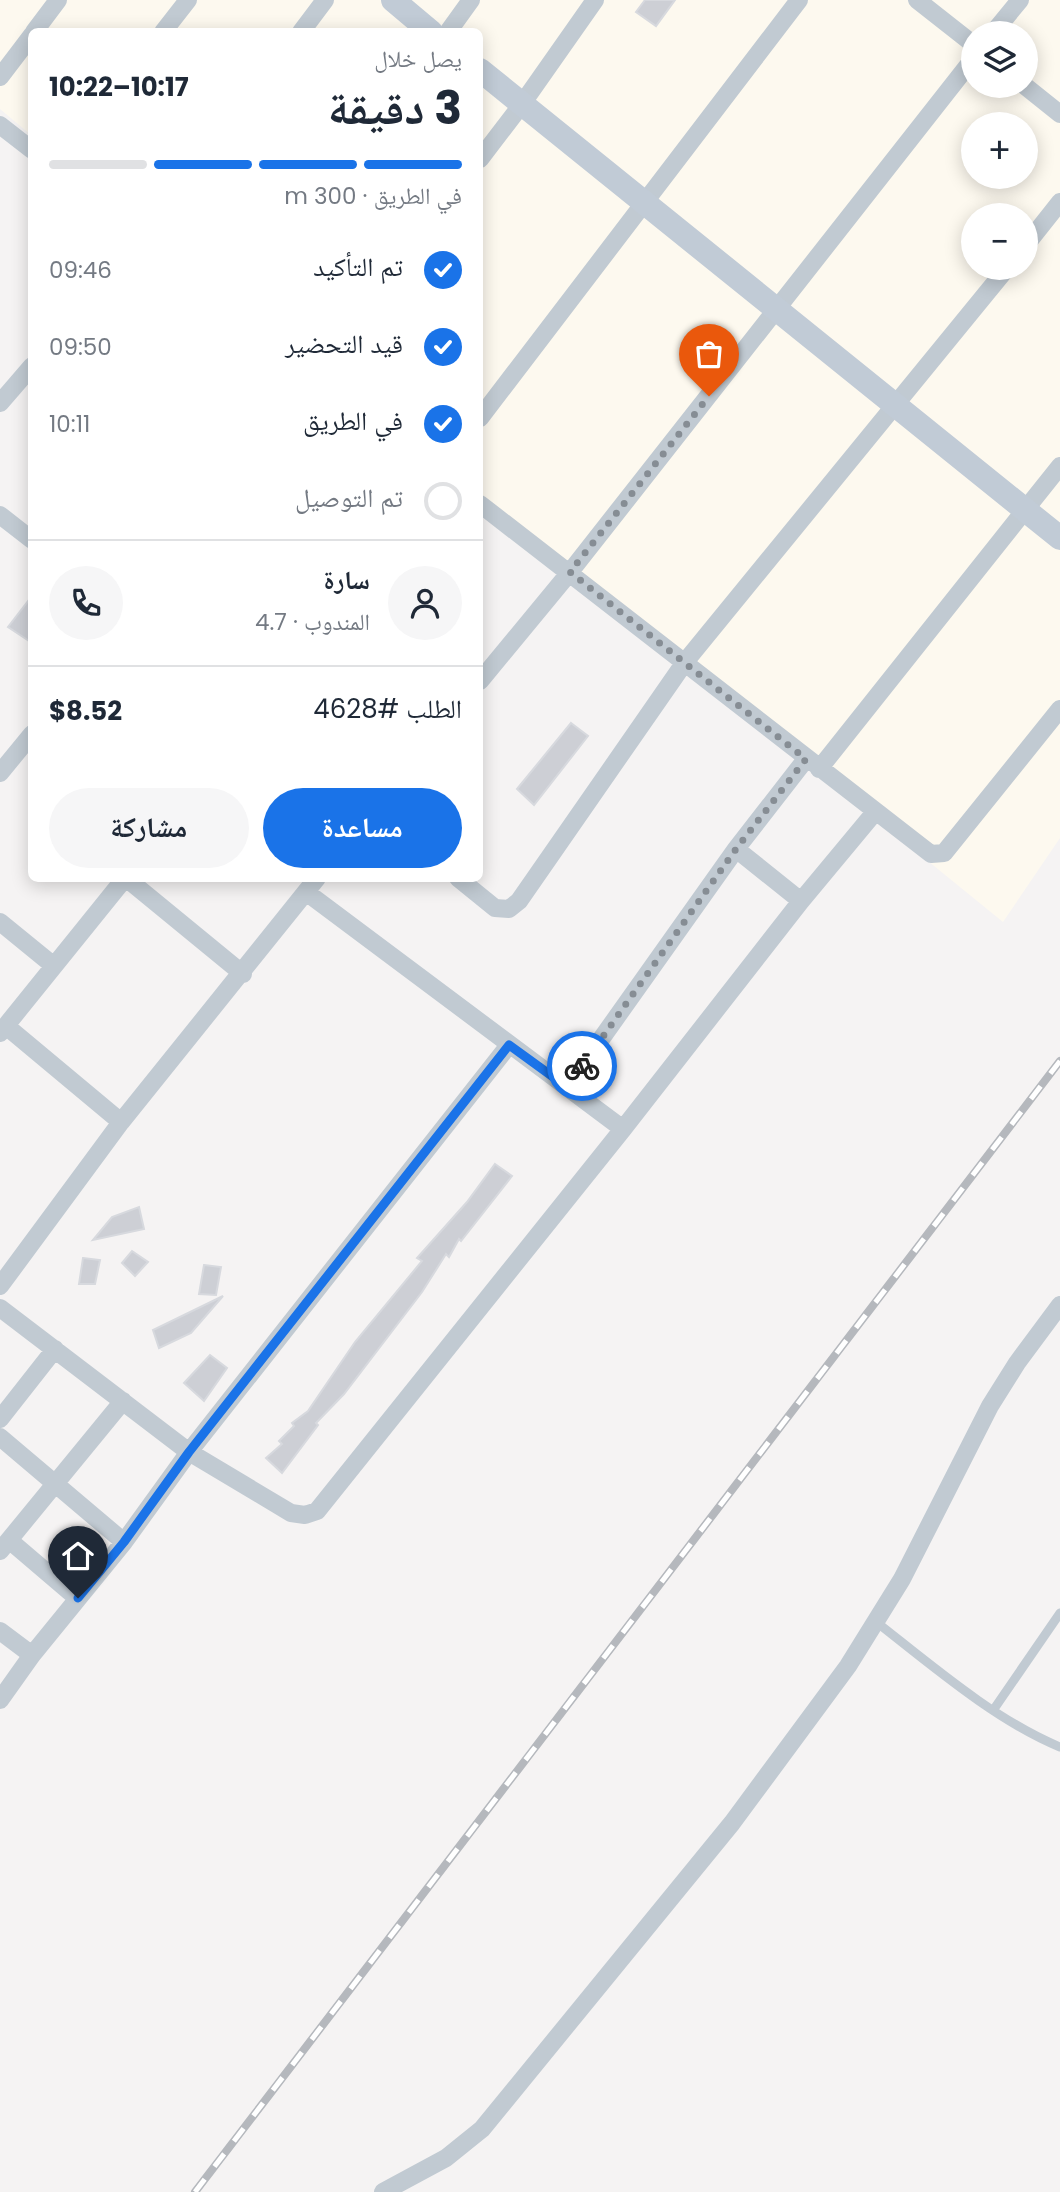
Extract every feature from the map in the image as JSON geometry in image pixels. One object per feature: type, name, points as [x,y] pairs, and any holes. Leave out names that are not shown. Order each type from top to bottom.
[{"type":"street","points":[[37,28],[58,0]]},
{"type":"street","points":[[166,28],[188,0]]},
{"type":"street","points":[[304,28],[325,0]]},
{"type":"street","points":[[393,0],[426,28]]},
{"type":"street","points":[[451,28],[471,0]]},
{"type":"street","points":[[483,155],[594,0]]},
{"type":"street","points":[[483,414],[799,0]]},
{"type":"street","points":[[917,0],[961,35]]},
{"type":"street","points":[[1003,21],[1020,0]]},
{"type":"street","points":[[0,77],[28,40]]},
{"type":"street","points":[[483,72],[1060,538]]},
{"type":"street","points":[[483,677],[779,309],[961,74]]},
{"type":"street","points":[[1038,96],[1060,114]]},
{"type":"street","points":[[0,125],[28,147]]},
{"type":"street","points":[[1038,230],[1060,202]]},
{"type":"street","points":[[463,882],[495,908],[509,909],[519,901],[685,662],[997,280]]},
{"type":"street","points":[[0,402],[28,370]]},
{"type":"street","points":[[567,1087],[736,849],[813,764],[1060,466]]},
{"type":"street","points":[[483,506],[931,854],[944,853],[1060,709]]},
{"type":"street","points":[[0,515],[28,537]]},
{"type":"street","points":[[0,773],[28,739]]},
{"type":"street","points":[[0,1308],[189,1452],[291,1513],[305,1515],[317,1511],[623,1129],[801,901],[875,812]]},
{"type":"street","points":[[736,849],[801,901]]},
{"type":"street","points":[[121,1122],[3,1030],[122,882]]},
{"type":"street","points":[[130,882],[243,974]]},
{"type":"street","points":[[0,1286],[121,1122],[243,974],[312,885],[509,1045],[623,1129]]},
{"type":"street","points":[[0,922],[54,966]]},
{"type":"street","points":[[0,1700],[32,1655],[124,1542],[189,1452],[509,1045]]},
{"type":"street","points":[[383,2192],[446,2158],[482,2129],[732,1823],[848,1665],[902,1579],[990,1406],[1017,1363],[1060,1305]]},
{"type":"street","points":[[0,1419],[55,1349]]},
{"type":"street","points":[[78,1598],[4,1546],[123,1401]]},
{"type":"street","points":[[0,1437],[124,1542]]},
{"type":"street","points":[[0,1631],[32,1655]]},
{"type":"lane","points":[[994,1709],[1060,1614]]},
{"type":"lane","points":[[875,1621],[929,1664],[1032,1736],[1060,1747]]},
{"type":"shaded area","points":[[0,0],[1060,0],[1060,838],[1003,922],[483,499],[483,28],[28,28],[28,132],[0,109]]},
{"type":"building","points":[[645,0],[675,0],[656,26],[636,12]]},
{"type":"building","points":[[28,601],[28,640],[8,627]]},
{"type":"building","points":[[571,723],[588,736],[534,805],[517,789]]},
{"type":"building","points":[[495,1164],[512,1176],[461,1241],[459,1239],[449,1257],[446,1254],[422,1292],[344,1394],[316,1423],[318,1425],[282,1473],[266,1458],[282,1444],[279,1441],[294,1426],[292,1423],[308,1411],[355,1342],[422,1261],[417,1258],[467,1202]]},
{"type":"building","points":[[139,1207],[144,1229],[93,1240],[112,1217]]},
{"type":"building","points":[[132,1251],[148,1262],[135,1276],[122,1263]]},
{"type":"building","points":[[83,1258],[100,1260],[95,1284],[79,1284]]},
{"type":"building","points":[[204,1265],[221,1267],[216,1295],[199,1294]]},
{"type":"building","points":[[223,1296],[191,1333],[159,1348],[153,1330]]},
{"type":"building","points":[[210,1355],[227,1368],[204,1401],[184,1383]]},
{"type":"railway","points":[[195,2192],[1060,1061]]},
{"type":"way so far","points":[[582,1066],[736,849],[806,759],[570,572],[709,396]]},
{"type":"route","points":[[78,1598],[124,1542],[189,1452],[509,1045],[567,1087],[582,1066]]}]
